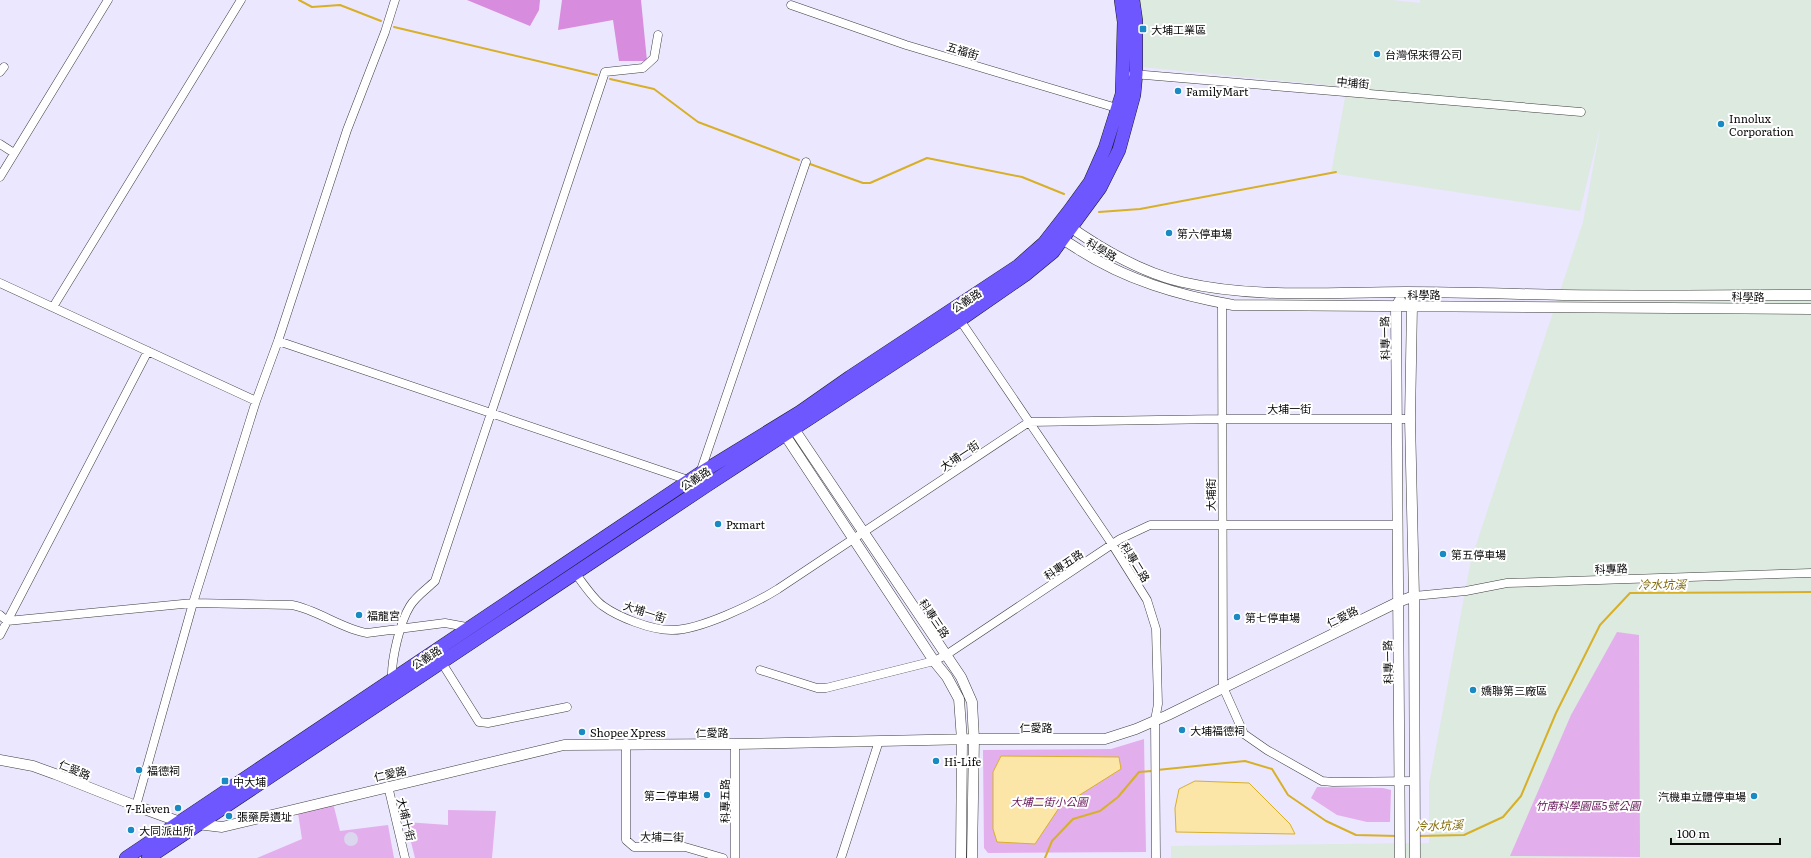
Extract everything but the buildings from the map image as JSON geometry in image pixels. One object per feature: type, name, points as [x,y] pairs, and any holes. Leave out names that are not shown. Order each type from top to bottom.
[{"type":"main road","name":"公義路","points":[[126,858],[392,679],[698,480],[787,427],[843,398],[1025,275],[1053,252],[1058,235],[1066,224],[1100,188],[1119,150],[1123,110],[1134,95],[1130,73],[1122,0]]},
{"type":"main road","name":"公義路","points":[[1130,73],[1136,21],[1133,0]]},
{"type":"main road","name":"公義路","points":[[787,427],[850,377],[1018,266],[1044,243],[1058,235]]},
{"type":"main road","name":"公義路","points":[[148,858],[575,573],[698,480]]},
{"type":"street","points":[[0,177],[108,0]]},
{"type":"street","points":[[53,307],[241,0]]},
{"type":"street","points":[[136,806],[193,603],[256,401],[278,341],[347,130],[385,32],[394,0]]},
{"type":"street","name":"五福街","points":[[791,5],[906,45],[1123,110]]},
{"type":"street","points":[[392,679],[391,669],[400,630],[409,607],[435,581],[605,72],[643,68],[654,58],[658,34]]},
{"type":"street","name":"中埔街","points":[[1130,73],[1581,112]]},
{"type":"street","points":[[0,144],[14,153]]},
{"type":"street","points":[[278,341],[491,413],[698,480],[806,162]]},
{"type":"street","name":"科學路","points":[[1066,224],[1086,238],[1137,266],[1181,281],[1202,286],[1255,293],[1405,292],[1564,295],[1808,295]]},
{"type":"street","name":"科學路","points":[[1058,235],[1119,272],[1155,287],[1222,303],[1256,306],[1808,309]]},
{"type":"street","points":[[0,284],[256,401]]},
{"type":"street","points":[[1405,292],[1412,306],[1410,419],[1414,596],[1415,854]]},
{"type":"street","name":"科專一路","points":[[1400,854],[1396,306],[1405,292]]},
{"type":"street","points":[[1564,295],[1564,307]]},
{"type":"street","points":[[1808,295],[1808,309]]},
{"type":"street","name":"大埔街","points":[[1222,303],[1221,525],[1223,687]]},
{"type":"street","name":"科專二路","points":[[960,320],[1112,544],[1147,600],[1156,629],[1158,704],[1155,720],[1156,858]]},
{"type":"street","points":[[0,635],[148,351]]},
{"type":"street","points":[[843,398],[850,377]]},
{"type":"street","name":"大埔一街","points":[[575,573],[602,605],[623,617],[655,628],[677,630],[690,628],[755,604],[1028,422],[1222,419],[1410,419]]},
{"type":"street","points":[[787,427],[854,539],[934,661],[947,677],[959,699],[962,740],[961,858]]},
{"type":"street","name":"科專三路","points":[[787,427],[863,533],[961,677],[972,702],[974,739],[972,858]]},
{"type":"street","name":"科專五路","points":[[760,670],[817,688],[826,688],[934,661],[946,655],[1112,544],[1150,526],[1397,525]]},
{"type":"street","name":"科專路","points":[[1414,596],[1466,591],[1507,583],[1811,573]]},
{"type":"street","name":"仁愛路","points":[[0,760],[33,766],[180,822],[222,827],[564,745],[626,743],[735,744],[974,739],[1105,739],[1136,729],[1398,602],[1414,596]]},
{"type":"street","points":[[0,615],[7,621],[193,603],[292,605],[304,607],[356,632],[367,633],[400,630],[446,623],[491,630]]},
{"type":"street","points":[[442,663],[479,722],[488,723],[567,707]]},
{"type":"street","points":[[1223,687],[1244,734],[1267,750],[1322,780],[1333,782],[1415,781]]},
{"type":"street","points":[[841,858],[879,741]]},
{"type":"street","name":"大埔二街","points":[[626,743],[626,840],[634,847],[685,847],[723,858]]},
{"type":"street","name":"科專五路","points":[[735,744],[735,858]]},
{"type":"street","name":"大埔十街","points":[[388,786],[405,858]]},
{"type":"shaded area","points":[[467,0],[540,0],[539,10],[530,26]]},
{"type":"shaded area","points":[[562,0],[641,0],[647,61],[619,61],[613,20],[558,30]]},
{"type":"shaded area","points":[[1139,0],[1392,0],[1420,3],[1420,0],[1811,0],[1811,858],[1171,858],[1171,846],[1429,843],[1429,784],[1471,560],[1583,222],[1601,124],[1580,211],[1331,173],[1347,87],[1141,67]]},
{"type":"shaded area","points":[[1001,756],[1119,757],[1121,769],[1059,808],[1035,844],[997,842],[993,829],[993,772]]},
{"type":"shaded area","points":[[1195,781],[1249,783],[1290,824],[1295,834],[1176,832],[1175,808],[1179,789]]},
{"type":"shaded area","points":[[348,832],[354,832],[358,836],[358,842],[354,846],[348,846],[344,842],[344,836]]},
{"type":"green space","name":"竹南科學園區5號公園","points":[[1617,632],[1639,635],[1640,857],[1510,856],[1571,715]]},
{"type":"green space","name":"大埔二街小公園","points":[[1144,739],[1146,852],[988,853],[984,848],[983,750],[1111,749]]},
{"type":"green space","points":[[1317,787],[1383,788],[1391,790],[1390,822],[1367,822],[1337,815],[1311,798]]},
{"type":"green space","points":[[333,803],[340,831],[388,825],[394,858],[257,858],[302,839],[298,813]]},
{"type":"green space","points":[[448,810],[496,811],[492,858],[415,858],[406,822],[448,825]]},
{"type":"waterway","points":[[299,0],[312,7],[340,5],[381,21]]},
{"type":"waterway","points":[[394,27],[597,75]]},
{"type":"waterway","points":[[610,79],[654,89],[698,122],[799,160]]},
{"type":"waterway","points":[[810,164],[863,183],[870,183],[927,158],[1022,177],[1064,194]]},
{"type":"waterway","points":[[1099,212],[1140,209],[1336,172]]},
{"type":"waterway","name":"冷水坑溪","points":[[1418,836],[1464,835],[1503,817],[1521,796],[1556,713],[1600,625],[1630,593],[1811,592]]},
{"type":"waterway","name":"冷水坑溪","points":[[1157,770],[1245,761],[1272,769],[1288,795],[1326,821],[1356,835],[1397,836]]},
{"type":"waterway","name":"冷水坑溪","points":[[1045,858],[1052,841],[1073,819],[1100,811],[1118,797],[1139,772],[1152,771]]},
{"type":"place","name":"大埔工業區","points":[[1143,29]]},
{"type":"place","name":"台灣保來得公司","points":[[1377,54]]},
{"type":"place","name":"FamilyMart","points":[[1178,91]]},
{"type":"place","name":"Innolux Corporation","points":[[1721,124]]},
{"type":"place","name":"第六停車場","points":[[1169,233]]},
{"type":"place","name":"Pxmart","points":[[718,524]]},
{"type":"place","name":"第五停車場","points":[[1443,554]]},
{"type":"place","name":"福龍宮","points":[[359,615]]},
{"type":"place","name":"第七停車場","points":[[1237,617]]},
{"type":"place","name":"嬌聯第三廠區","points":[[1473,690]]},
{"type":"place","name":"大埔福德祠","points":[[1182,730]]},
{"type":"place","name":"Shopee Xpress","points":[[582,732]]},
{"type":"place","name":"Hi-Life","points":[[936,761]]},
{"type":"place","name":"福德祠","points":[[139,770]]},
{"type":"place","name":"中大埔","points":[[225,781]]},
{"type":"place","name":"第二停車場","points":[[707,795]]},
{"type":"place","name":"汽機車立體停車場","points":[[1754,796]]},
{"type":"place","name":"7-Eleven","points":[[178,808]]},
{"type":"place","name":"張藥房遺址","points":[[229,816]]},
{"type":"place","name":"大同派出所","points":[[131,830]]}]
